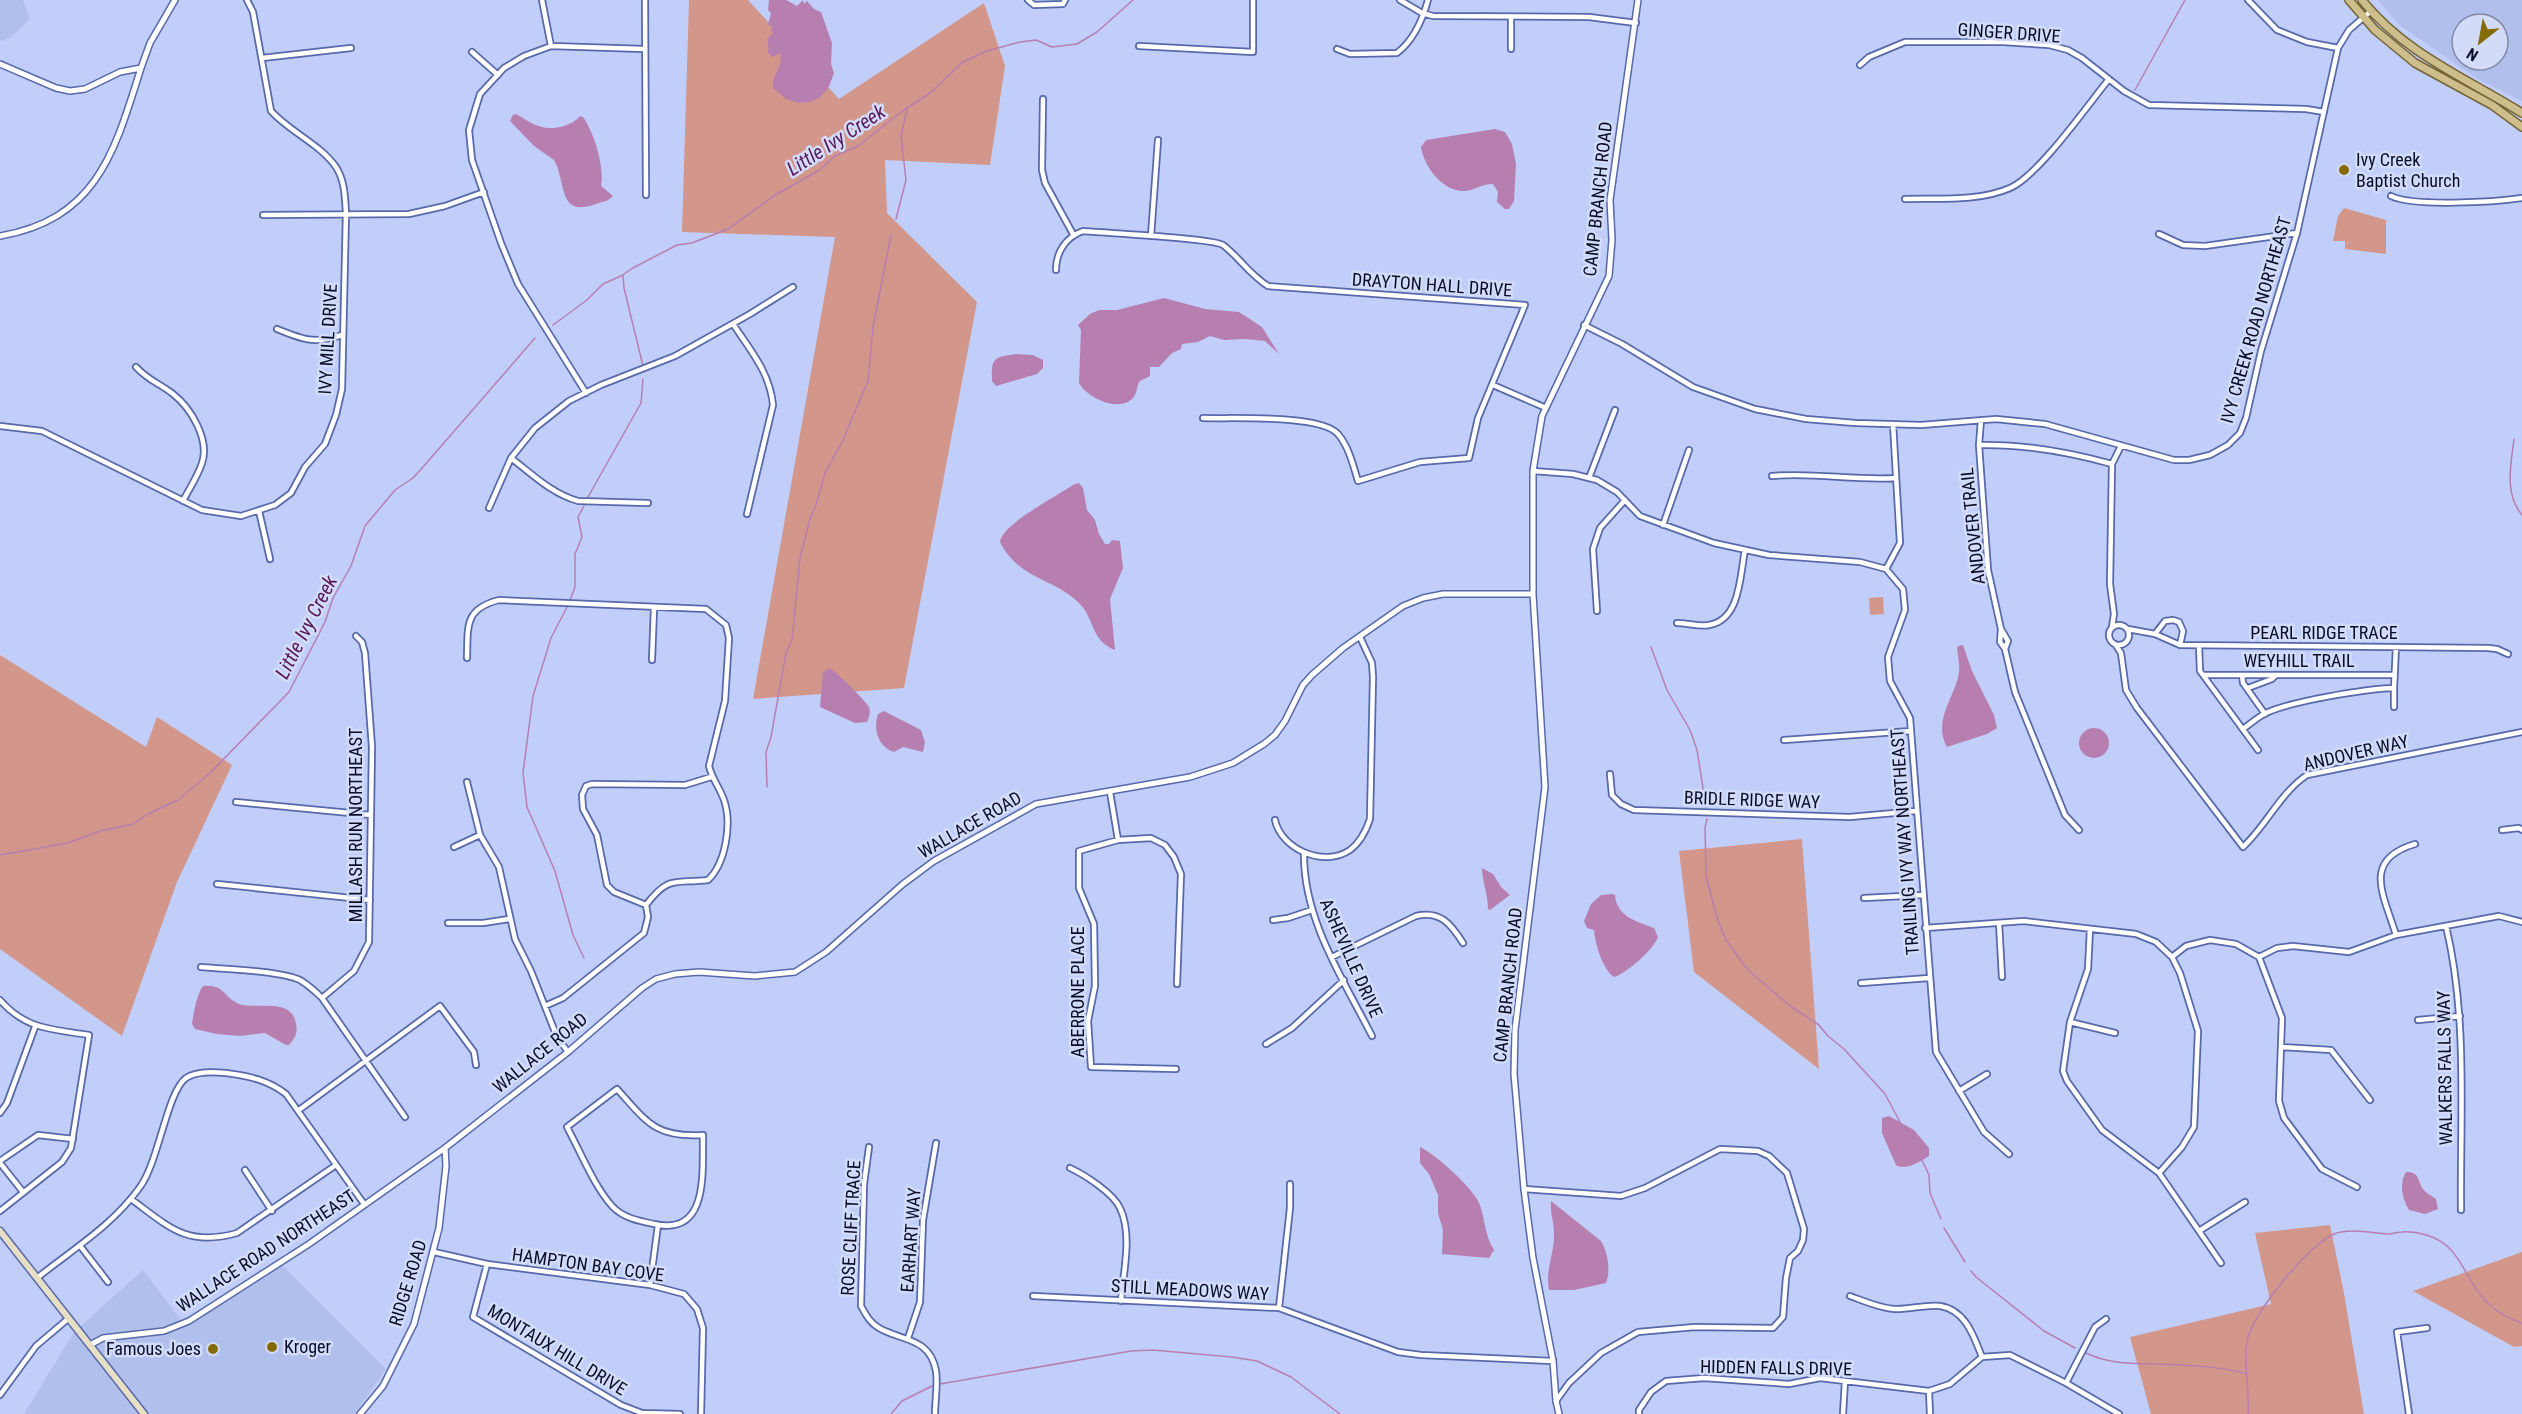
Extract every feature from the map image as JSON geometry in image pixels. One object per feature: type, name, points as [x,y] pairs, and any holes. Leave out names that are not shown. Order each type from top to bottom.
[{"type":"main road","points":[[2349,0],[2362,17],[2389,43],[2415,63],[2493,105],[2522,127]]},
{"type":"main road","points":[[2362,0],[2395,34],[2429,60],[2483,88],[2522,113]]},
{"type":"main road","points":[[0,1231],[144,1414]]},
{"type":"street","points":[[0,236],[39,224],[56,215],[87,191],[109,161],[150,43],[175,0]]},
{"type":"street","name":"IVY MILL DRIVE","points":[[0,426],[42,431],[202,510],[241,516],[275,505],[291,493],[305,466],[325,444],[342,388],[346,213],[344,189],[336,167],[272,111],[253,12],[247,0]]},
{"type":"street","points":[[542,0],[551,46]]},
{"type":"street","points":[[645,0],[646,195]]},
{"type":"street","points":[[1028,0],[1034,5],[1063,4],[1065,0]]},
{"type":"street","points":[[1139,46],[1253,52],[1253,0]]},
{"type":"street","points":[[1400,0],[1424,14],[1433,16],[1589,17],[1635,23]]},
{"type":"street","points":[[1337,49],[1350,54],[1397,53],[1408,42],[1424,14],[1428,0]]},
{"type":"street","name":"CAMP BRANCH ROAD","points":[[1559,1414],[1553,1361],[1533,1258],[1524,1189],[1513,1053],[1546,780],[1533,594],[1533,471],[1535,448],[1546,408],[1609,276],[1612,240],[1610,200],[1638,0]]},
{"type":"street","points":[[2248,0],[2277,30],[2307,42],[2338,48]]},
{"type":"street","name":"IVY CREEK ROAD NORTHEAST","points":[[1584,325],[1622,344],[1693,387],[1755,409],[1806,419],[1921,426],[1996,419],[2045,424],[2092,435],[2121,446],[2168,458],[2188,460],[2210,455],[2228,445],[2240,433],[2246,418],[2261,351],[2297,233],[2338,48],[2349,30],[2371,11]]},
{"type":"street","points":[[1511,18],[1511,49]]},
{"type":"street","name":"GINGER DRIVE","points":[[1860,65],[1869,57],[1905,42],[2003,42],[2049,45],[2068,50],[2082,58],[2149,105],[2306,109],[2324,112]]},
{"type":"street","points":[[586,393],[518,284],[471,160],[469,130],[480,94],[504,68],[524,56],[551,46],[644,49]]},
{"type":"street","points":[[262,57],[351,48]]},
{"type":"street","points":[[472,52],[498,75]]},
{"type":"street","points":[[0,64],[56,88],[70,91],[84,89],[125,70],[141,68]]},
{"type":"street","points":[[125,70],[137,82]]},
{"type":"street","points":[[1905,199],[1982,196],[2010,189],[2028,177],[2109,79]]},
{"type":"street","points":[[1043,99],[1042,170],[1045,183],[1073,234],[1060,248],[1056,270]]},
{"type":"street","points":[[1151,236],[1158,140]]},
{"type":"street","points":[[264,214],[409,214],[445,206],[484,192]]},
{"type":"street","points":[[2391,196],[2409,202],[2502,201],[2522,198]]},
{"type":"street","name":"DRAYTON HALL DRIVE","points":[[1073,234],[1083,231],[1221,244],[1268,286],[1524,305],[1478,418],[1469,458],[1420,462],[1358,481],[1348,449],[1337,432],[1318,423],[1203,418]]},
{"type":"street","points":[[2159,234],[2183,245],[2205,246],[2297,233]]},
{"type":"street","points":[[489,508],[511,458],[535,428],[569,401],[675,356],[733,324],[792,286]]},
{"type":"street","points":[[733,324],[766,374],[773,405],[747,514]]},
{"type":"street","points":[[277,329],[310,342],[326,341],[342,335]]},
{"type":"street","points":[[136,368],[148,380],[173,393],[186,406],[202,434],[203,462],[183,501]]},
{"type":"street","points":[[1493,385],[1546,408]]},
{"type":"street","points":[[1589,478],[1615,410]]},
{"type":"street","name":"ANDOVER TRAIL","points":[[1981,420],[1979,445],[1988,570],[2001,629],[2000,642],[2005,649],[2022,711],[2065,815],[2079,830]]},
{"type":"street","points":[[1533,471],[1573,474],[1589,478],[1617,492],[1640,516],[1714,543],[1769,555],[1860,562],[1886,568],[1900,543],[1893,424]]},
{"type":"street","points":[[1979,445],[2006,444],[2112,464]]},
{"type":"street","points":[[2121,446],[2112,464],[2110,584],[2114,614],[2108,635],[2115,644],[2140,632]]},
{"type":"street","points":[[1664,525],[1689,450]]},
{"type":"street","points":[[511,458],[547,486],[569,499],[648,503]]},
{"type":"street","points":[[1772,476],[1791,474],[1865,480],[1896,478]]},
{"type":"street","points":[[1597,611],[1593,549],[1600,528],[1625,500]]},
{"type":"street","points":[[259,511],[270,559]]},
{"type":"street","points":[[1677,622],[1710,625],[1725,618],[1735,604],[1745,550]]},
{"type":"street","name":"TRAILING IVY WAY NORTHEAST","points":[[1886,568],[1904,589],[1905,610],[1888,657],[1890,681],[1910,718],[1936,1052],[1984,1132],[2009,1154]]},
{"type":"street","name":"WALLACE ROAD","points":[[445,1148],[568,1052],[642,988],[656,979],[675,974],[699,972],[755,976],[795,972],[825,952],[903,884],[934,861],[1036,804],[1190,777],[1233,763],[1264,744],[1285,721],[1303,685],[1343,648],[1403,606],[1423,598],[1443,594],[1533,594]]},
{"type":"street","points":[[467,658],[468,627],[473,613],[482,604],[500,600],[706,609],[726,625],[729,638],[725,700],[709,766],[711,777],[727,807],[723,859],[717,872],[708,880],[673,881],[658,889],[646,905],[648,917],[644,933],[562,998],[545,1005]]},
{"type":"street","points":[[652,660],[654,608]]},
{"type":"street","points":[[2114,614],[2125,627],[2127,640],[2121,653]]},
{"type":"street","points":[[2155,634],[2165,621],[2173,620],[2181,626],[2180,645]]},
{"type":"street","points":[[2112,627],[2116,625],[2125,627]]},
{"type":"street","name":"PEARL RIDGE TRACE","points":[[2125,627],[2155,634],[2180,645],[2488,648],[2508,654]]},
{"type":"street","name":"MILLASH RUN NORTHEAST","points":[[322,998],[343,982],[362,958],[369,942],[372,747],[365,653],[362,642],[356,636]]},
{"type":"street","points":[[1275,820],[1276,828],[1304,854],[1330,857],[1348,852],[1366,831],[1370,819],[1373,677],[1372,663],[1360,637]]},
{"type":"street","name":"ANDOVER WAY","points":[[2115,644],[2121,653],[2126,690],[2137,708],[2242,848],[2259,832],[2297,782],[2307,775],[2522,732]]},
{"type":"street","points":[[2199,646],[2200,671],[2258,750]]},
{"type":"street","points":[[2394,707],[2396,647]]},
{"type":"street","name":"WEYHILL TRAIL","points":[[2204,675],[2394,675]]},
{"type":"street","points":[[2242,675],[2243,683],[2265,714]]},
{"type":"street","points":[[2248,688],[2272,679],[2276,675]]},
{"type":"street","name":"WEYHILL TRAIL","points":[[2242,729],[2265,714],[2304,703],[2377,689],[2394,688]]},
{"type":"street","points":[[1784,740],[1911,731]]},
{"type":"street","name":"BRIDLE RIDGE WAY","points":[[1610,774],[1612,795],[1621,804],[1634,810],[1850,817],[1917,811]]},
{"type":"street","points":[[646,905],[614,892],[607,885],[597,835],[583,809],[582,795],[586,786],[592,784],[685,785],[711,777]]},
{"type":"street","points":[[467,782],[480,835],[499,867],[508,919],[515,939],[531,971],[557,1037],[568,1052]]},
{"type":"street","points":[[1110,792],[1118,840]]},
{"type":"street","points":[[236,802],[371,815]]},
{"type":"street","points":[[2502,831],[2519,828],[2522,830]]},
{"type":"street","points":[[454,847],[480,835]]},
{"type":"street","name":"ABERRONE PLACE","points":[[1176,1069],[1091,1067],[1088,1021],[1095,986],[1095,924],[1079,888],[1079,851],[1118,840],[1150,838],[1165,845],[1174,857],[1181,874],[1177,984]]},
{"type":"street","points":[[2396,935],[2379,878],[2382,865],[2398,849],[2415,844]]},
{"type":"street","name":"ASHEVILLE DRIVE","points":[[1304,854],[1304,869],[1312,910],[1332,957],[1372,1036]]},
{"type":"street","points":[[217,884],[369,900]]},
{"type":"street","points":[[1864,898],[1923,895]]},
{"type":"street","points":[[1273,920],[1312,910]]},
{"type":"street","points":[[1332,957],[1340,951],[1416,916],[1426,914],[1441,916],[1452,926],[1463,943]]},
{"type":"street","points":[[2259,957],[2277,948],[2294,946],[2349,952],[2396,935],[2499,916],[2522,922]]},
{"type":"street","points":[[448,923],[483,923],[508,919]]},
{"type":"street","points":[[1925,928],[2024,921],[2136,934],[2156,942],[2172,957],[2180,973],[2199,1031],[2194,1127],[2182,1147],[2159,1173]]},
{"type":"street","points":[[1998,923],[2002,977]]},
{"type":"street","name":"WALKERS FALLS WAY","points":[[2446,926],[2454,961],[2460,1016],[2460,1210]]},
{"type":"street","points":[[2090,929],[2088,969],[2070,1022],[2063,1071],[2067,1081],[2102,1130],[2159,1173],[2221,1263]]},
{"type":"street","points":[[2172,957],[2186,946],[2210,940],[2236,944],[2259,957],[2282,1018],[2279,1101],[2284,1118],[2322,1169],[2357,1187]]},
{"type":"street","points":[[201,967],[298,979],[322,998],[405,1117]]},
{"type":"street","points":[[1861,983],[1929,978]]},
{"type":"street","points":[[1266,1044],[1292,1028],[1344,980]]},
{"type":"street","points":[[0,1000],[13,1013],[35,1026],[89,1035],[71,1148],[62,1162],[0,1211]]},
{"type":"street","points":[[300,1110],[440,1006],[474,1052],[476,1065]]},
{"type":"street","points":[[2418,1020],[2460,1016]]},
{"type":"street","points":[[2070,1022],[2115,1034]]},
{"type":"street","points":[[0,1113],[7,1103],[35,1026]]},
{"type":"street","points":[[2281,1047],[2331,1050],[2370,1100]]},
{"type":"street","points":[[37,1278],[81,1247],[131,1199],[142,1185],[154,1159],[173,1095],[186,1079],[201,1073],[219,1072],[249,1076],[276,1086],[286,1094],[300,1110],[364,1204]]},
{"type":"street","points":[[1959,1091],[1988,1074]]},
{"type":"street","points":[[617,1089],[647,1122],[665,1133],[685,1136],[703,1135],[701,1197],[694,1211],[685,1220],[672,1226],[658,1225],[630,1218],[613,1207],[567,1127],[617,1089]]},
{"type":"street","points":[[23,1192],[0,1162],[33,1136],[44,1135],[73,1139]]},
{"type":"street","name":"EARHART WAY","points":[[908,1338],[920,1302],[922,1220],[936,1143]]},
{"type":"street","name":"ROSE CLIFF TRACE","points":[[869,1147],[864,1184],[861,1306],[869,1321],[879,1329],[908,1338],[929,1353],[936,1371],[935,1414]]},
{"type":"street","name":"WALLACE ROAD NORTHEAST","points":[[90,1345],[103,1338],[164,1331],[189,1321],[309,1244],[445,1148]]},
{"type":"street","name":"RIDGE ROAD","points":[[360,1414],[383,1386],[414,1324],[434,1252],[444,1192],[445,1148]]},
{"type":"street","points":[[1524,1189],[1621,1196],[1645,1188],[1720,1149],[1758,1151],[1769,1156],[1787,1173],[1804,1229],[1803,1240],[1798,1251],[1790,1258],[1783,1317],[1773,1328],[1695,1328],[1638,1332],[1601,1353],[1569,1383],[1556,1401]]},
{"type":"street","points":[[131,1199],[176,1231],[193,1237],[222,1237],[237,1233],[272,1211],[336,1165]]},
{"type":"street","points":[[1070,1168],[1096,1183],[1120,1207],[1126,1235],[1121,1301]]},
{"type":"street","points":[[245,1170],[272,1211]]},
{"type":"street","points":[[1279,1308],[1290,1208],[1290,1185]]},
{"type":"street","points":[[2199,1231],[2245,1202]]},
{"type":"street","points":[[650,1285],[658,1225]]},
{"type":"street","points":[[81,1247],[108,1282]]},
{"type":"street","name":"HAMPTON BAY COVE","points":[[434,1252],[487,1264],[650,1285],[684,1294],[697,1309],[703,1328],[701,1414]]},
{"type":"street","name":"MONTAUX HILL DRIVE","points":[[487,1264],[473,1317],[621,1405],[642,1413],[680,1414]]},
{"type":"street","name":"STILL MEADOWS WAY","points":[[1033,1296],[1279,1308],[1398,1352],[1553,1361]]},
{"type":"street","points":[[1850,1296],[1894,1309],[1941,1306],[1955,1312],[1969,1326],[1982,1357]]},
{"type":"street","points":[[0,1395],[36,1346],[69,1318]]},
{"type":"street","points":[[2066,1383],[2096,1327],[2106,1319]]},
{"type":"street","points":[[2409,1414],[2397,1332],[2427,1328]]},
{"type":"street","points":[[1930,1414],[1929,1391],[1950,1384],[1982,1357],[2010,1355],[2066,1383],[2119,1414]]},
{"type":"street","name":"HIDDEN FALLS DRIVE","points":[[1639,1414],[1639,1410],[1651,1392],[1666,1382],[1704,1378],[1789,1384],[1820,1378],[1929,1391]]},
{"type":"street","points":[[1843,1414],[1845,1381]]},
{"type":"shaded area","points":[[0,0],[23,0],[30,19],[10,38],[0,41]]},
{"type":"shaded area","points":[[689,0],[748,0],[839,99],[984,3],[1005,66],[990,165],[885,160],[887,213],[977,302],[904,688],[753,699],[835,237],[682,232]]},
{"type":"shaded area","points":[[769,0],[786,0],[797,6],[803,0],[804,4],[807,1],[814,9],[821,12],[832,43],[831,64],[834,73],[828,89],[819,98],[810,102],[798,103],[786,99],[773,88],[781,58],[780,53],[773,57],[767,52],[769,49],[767,39],[773,33],[772,27],[768,24],[771,13],[768,10]]},
{"type":"shaded area","points":[[2378,0],[2522,0],[2522,101],[2467,72],[2510,72],[2510,12],[2450,12],[2450,60],[2398,24]]},
{"type":"shaded area","points":[[516,114],[538,126],[550,128],[564,126],[580,116],[583,117],[598,150],[601,186],[613,196],[605,201],[584,207],[575,206],[569,202],[554,160],[534,146],[510,121]]},
{"type":"shaded area","points":[[1495,129],[1505,132],[1512,144],[1516,164],[1514,201],[1509,209],[1505,209],[1497,202],[1498,192],[1493,184],[1465,191],[1442,183],[1430,170],[1421,147],[1426,140]]},
{"type":"shaded area","points":[[2344,208],[2386,220],[2386,254],[2345,249],[2345,241],[2333,241],[2338,216]]},
{"type":"shaded area","points":[[1164,298],[1205,309],[1239,312],[1262,327],[1279,354],[1265,341],[1224,340],[1210,336],[1198,342],[1182,344],[1181,349],[1172,353],[1159,367],[1150,367],[1150,376],[1140,381],[1135,396],[1127,402],[1112,404],[1104,402],[1083,389],[1079,383],[1081,330],[1078,325],[1090,314],[1099,310],[1117,310]]},
{"type":"shaded area","points":[[1033,355],[1043,360],[1043,368],[1037,374],[996,386],[992,381],[993,363],[1003,356]]},
{"type":"shaded area","points":[[1079,483],[1083,488],[1087,510],[1095,520],[1105,544],[1109,544],[1112,540],[1120,541],[1123,568],[1110,599],[1115,650],[1097,636],[1080,604],[1070,595],[1017,564],[1000,542],[1003,535],[1020,519]]},
{"type":"shaded area","points":[[1883,597],[1884,614],[1870,615],[1869,598]]},
{"type":"shaded area","points":[[1963,645],[1972,671],[1994,715],[1997,728],[1987,734],[1947,747],[1943,737],[1943,718],[1959,673],[1957,649],[1958,646]]},
{"type":"shaded area","points":[[0,655],[146,747],[157,717],[232,765],[177,882],[122,1036],[0,949]]},
{"type":"shaded area","points":[[829,668],[869,707],[867,722],[855,723],[820,707],[823,672]]},
{"type":"shaded area","points":[[884,711],[921,730],[925,742],[923,752],[903,747],[894,752],[884,746],[878,737],[876,726],[878,714]]},
{"type":"shaded area","points":[[2094,728],[2100,729],[2108,737],[2108,749],[2100,757],[2094,758],[2088,757],[2080,749],[2079,743],[2080,737],[2088,729]]},
{"type":"shaded area","points":[[1802,839],[1819,1069],[1694,972],[1679,851]]},
{"type":"shaded area","points":[[1482,868],[1493,874],[1501,887],[1510,895],[1490,910],[1488,909]]},
{"type":"shaded area","points":[[1601,895],[1615,895],[1623,913],[1654,928],[1658,937],[1639,960],[1614,977],[1606,969],[1600,956],[1594,930],[1587,928],[1584,921],[1591,904]]},
{"type":"shaded area","points":[[203,986],[220,989],[239,1004],[273,1006],[288,1010],[296,1024],[297,1030],[294,1038],[289,1045],[286,1045],[265,1033],[240,1036],[195,1029],[192,1024]]},
{"type":"shaded area","points":[[1889,1116],[1914,1130],[1929,1148],[1929,1156],[1908,1166],[1896,1165],[1882,1133],[1882,1118]]},
{"type":"shaded area","points":[[1420,1147],[1454,1173],[1477,1198],[1494,1250],[1489,1258],[1442,1254],[1443,1230],[1438,1213],[1438,1195],[1429,1174],[1420,1163]]},
{"type":"shaded area","points":[[2406,1172],[2416,1175],[2423,1189],[2436,1199],[2438,1209],[2425,1214],[2409,1210],[2402,1191]]},
{"type":"shaded area","points":[[1551,1201],[1601,1241],[1608,1262],[1606,1283],[1574,1290],[1549,1290],[1548,1275],[1554,1240]]},
{"type":"shaded area","points":[[2330,1225],[2364,1414],[2151,1414],[2130,1337],[2271,1304],[2255,1233]]},
{"type":"shaded area","points":[[2522,1252],[2522,1346],[2514,1347],[2413,1291]]},
{"type":"shaded area","points":[[280,1263],[386,1369],[355,1414],[24,1414],[74,1332],[143,1270],[183,1323]]},
{"type":"waterway","name":"Little Ivy Creek","points":[[553,325],[587,300],[603,284],[677,245],[692,243],[728,229],[775,195],[818,171],[835,156],[858,146],[901,112],[930,93],[963,62],[987,51],[1020,42],[1036,40],[1052,47],[1077,44],[1097,32],[1133,0]]},
{"type":"waterway","points":[[2135,90],[2185,0]]},
{"type":"waterway","points":[[896,219],[906,180],[901,136],[907,109]]},
{"type":"waterway","points":[[767,787],[766,752],[771,737],[786,653],[792,640],[800,558],[825,473],[842,442],[868,381],[873,327],[891,235]]},
{"type":"waterway","points":[[623,276],[643,366]]},
{"type":"waterway","name":"Little Ivy Creek","points":[[0,855],[68,843],[100,831],[133,824],[178,800],[211,772],[289,692],[325,622],[333,598],[351,566],[365,526],[395,490],[413,478],[423,467],[535,338]]},
{"type":"waterway","points":[[588,497],[641,403],[643,379]]},
{"type":"waterway","points":[[2514,439],[2510,479],[2513,498],[2522,515]]},
{"type":"waterway","points":[[570,600],[575,587],[575,554],[582,537],[578,517],[584,506]]},
{"type":"waterway","points":[[567,607],[551,638],[533,696],[523,773],[527,807],[555,871],[573,935],[584,958]]},
{"type":"waterway","points":[[1651,647],[1667,690],[1690,730],[1697,750],[1706,807]]},
{"type":"waterway","points":[[1707,819],[1705,828],[1706,876],[1718,921],[1726,940],[1748,970],[1790,1006],[1819,1025],[1844,1049],[1885,1094],[1900,1122]]},
{"type":"waterway","points":[[1922,1160],[1929,1175],[1930,1193],[1941,1219]]},
{"type":"waterway","points":[[1944,1228],[1965,1262]]},
{"type":"waterway","points":[[2248,1414],[2246,1350],[2251,1329],[2270,1298],[2296,1266],[2323,1241],[2340,1232],[2388,1234],[2408,1232],[2432,1237],[2455,1254],[2475,1288],[2486,1301],[2499,1312],[2522,1323]]},
{"type":"waterway","points":[[1971,1271],[2044,1331],[2075,1348]]},
{"type":"waterway","points":[[940,1384],[1131,1351],[1153,1350],[1257,1361],[1291,1377],[1340,1414]]},
{"type":"waterway","points":[[2086,1353],[2120,1362],[2202,1366],[2248,1374]]},
{"type":"waterway","points":[[891,1414],[902,1401],[932,1386]]},
{"type":"place","name":"Ivy Creek Baptist Church","points":[[2344,170]]},
{"type":"place","name":"Kroger","points":[[272,1347]]},
{"type":"place","name":"Famous Joes","points":[[213,1349]]}]
